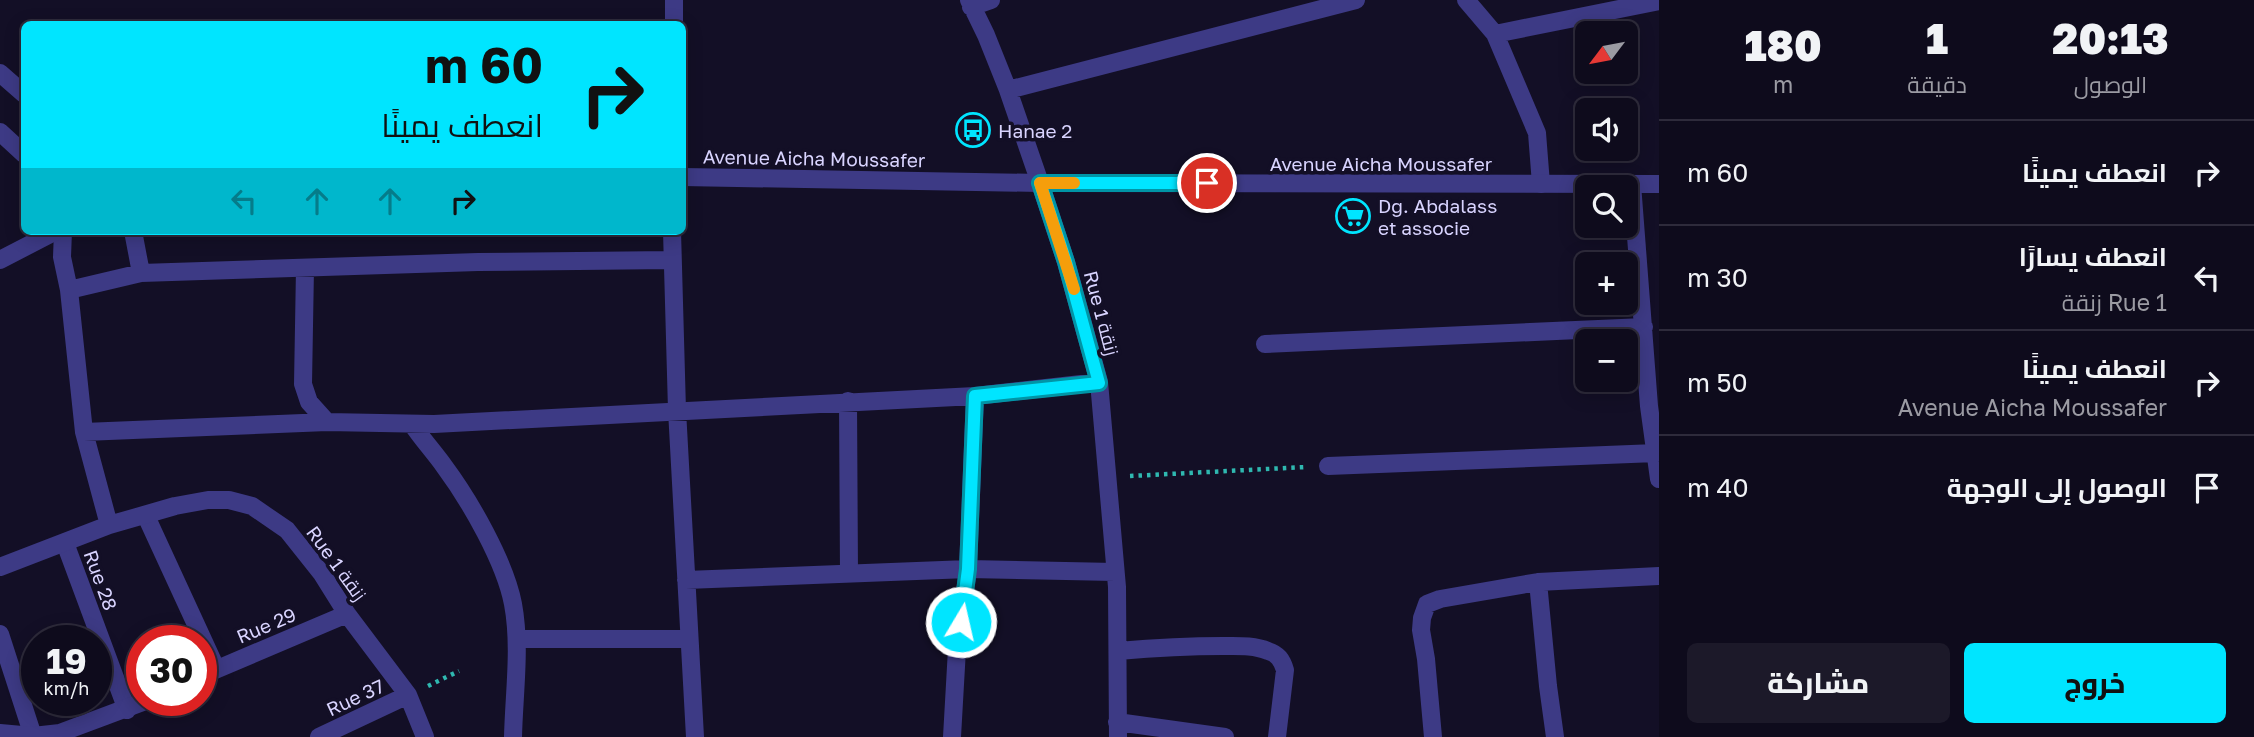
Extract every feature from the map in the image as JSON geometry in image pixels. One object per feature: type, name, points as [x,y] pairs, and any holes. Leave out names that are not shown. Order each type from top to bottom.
[{"type":"street","points":[[674,0],[674,21]]},
{"type":"street","points":[[970,4],[991,0]]},
{"type":"street","points":[[1008,90],[1356,0]]},
{"type":"street","points":[[1466,0],[1495,34],[1536,133],[1541,184]]},
{"type":"street","points":[[1495,34],[1589,7],[1659,1]]},
{"type":"street","name":"Rue 1 زنقة","points":[[970,4],[986,35],[1008,90],[1040,183],[1066,262],[1099,383],[1115,572],[1118,729]]},
{"type":"street","points":[[0,73],[21,91]]},
{"type":"street","points":[[0,132],[21,151]]},
{"type":"street","name":"Avenue Aicha Moussafer","points":[[686,177],[1040,183],[1575,184]]},
{"type":"street","name":"Avenue Aicha Moussafer","points":[[1638,184],[1659,184]]},
{"type":"street","points":[[0,260],[48,235]]},
{"type":"street","points":[[63,235],[62,257],[69,290],[84,432],[109,525]]},
{"type":"street","points":[[134,235],[141,273]]},
{"type":"street","points":[[672,235],[677,410],[695,737]]},
{"type":"street","points":[[1637,238],[1650,407],[1659,479]]},
{"type":"street","points":[[69,290],[141,273],[478,262],[671,260]]},
{"type":"street","points":[[305,268],[303,384],[309,402],[327,422]]},
{"type":"street","points":[[1265,344],[1644,327]]},
{"type":"street","points":[[84,432],[327,422],[412,424],[975,396],[1099,383]]},
{"type":"street","points":[[952,737],[957,649],[968,569],[975,396]]},
{"type":"street","points":[[848,401],[849,574]]},
{"type":"street","points":[[412,424],[446,468],[479,521],[511,594],[517,639],[513,737]]},
{"type":"street","points":[[1328,466],[1657,453]]},
{"type":"street","name":"Rue 1 زنقة","points":[[0,567],[109,525],[175,506],[208,500],[229,500],[252,506],[287,530],[322,574],[347,614],[408,695],[425,737]]},
{"type":"street","points":[[146,516],[189,625]]},
{"type":"street","name":"Rue 28","points":[[65,543],[126,707]]},
{"type":"street","points":[[686,580],[968,569],[1115,572]]},
{"type":"street","points":[[1433,737],[1421,630],[1427,604],[1440,599],[1538,582],[1659,576]]},
{"type":"street","points":[[1538,582],[1555,737]]},
{"type":"street","name":"Rue 29","points":[[217,668],[347,614]]},
{"type":"street","points":[[0,634],[33,736]]},
{"type":"street","points":[[517,639],[689,639]]},
{"type":"street","points":[[1118,651],[1171,646],[1244,646],[1275,654],[1280,658],[1285,670],[1277,737]]},
{"type":"street","name":"Rue 37","points":[[319,737],[408,695]]},
{"type":"street","points":[[0,733],[33,736],[60,733],[126,710]]},
{"type":"street","points":[[1118,729],[1225,737]]},
{"type":"path","points":[[1108,477],[1328,466]]},
{"type":"path","points":[[408,695],[459,671]]},
{"type":"slow traffic","points":[[1074,183],[1040,183],[1074,289]]},
{"type":"place","name":"Hanae 2","points":[[973,130]]},
{"type":"place","name":"Dg. Abdalass et associe","points":[[1353,216]]},
{"type":"route","points":[[961,622],[968,569],[975,396],[1099,383],[1066,262],[1040,183],[1207,183]]}]
